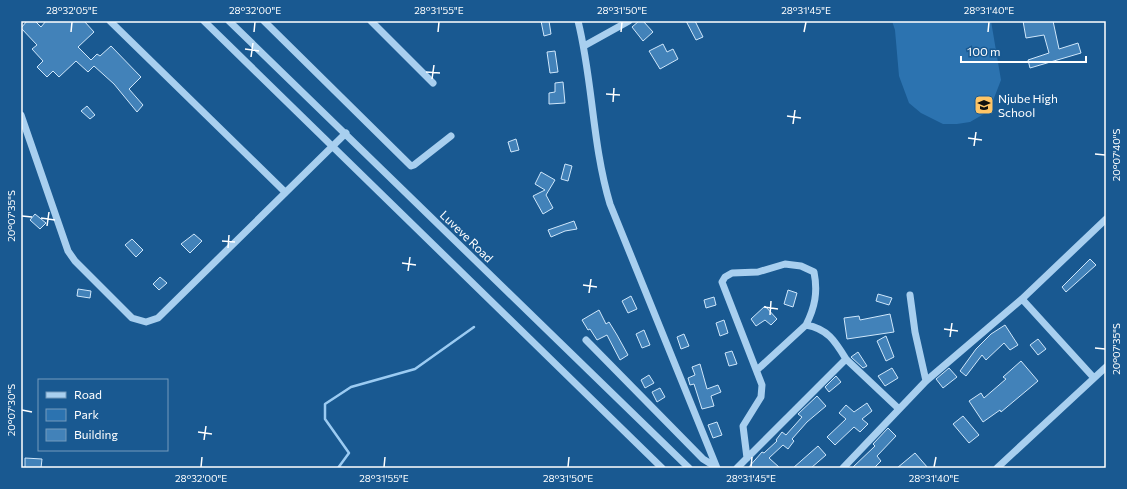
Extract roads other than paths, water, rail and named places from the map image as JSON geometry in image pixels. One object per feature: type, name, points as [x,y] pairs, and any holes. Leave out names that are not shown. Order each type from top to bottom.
[{"type":"street","points":[[110,21],[284,191]]},
{"type":"street","points":[[204,21],[333,145],[662,468]]},
{"type":"street","name":"Luveve Road","points":[[229,21],[346,133],[689,468]]},
{"type":"street","points":[[264,21],[411,166],[414,166],[451,136]]},
{"type":"street","points":[[371,21],[433,83]]},
{"type":"street","points":[[578,21],[584,46],[600,165],[610,204],[716,468]]},
{"type":"street","points":[[584,46],[630,21]]},
{"type":"street","points":[[21,115],[68,251],[75,261],[132,318],[139,321],[153,321],[158,318],[284,191],[346,133]]},
{"type":"street","points":[[843,468],[926,382],[1022,299],[1106,219]]},
{"type":"street","points":[[747,458],[743,426],[762,393],[757,370],[737,324],[722,282],[725,277],[732,274],[758,272],[785,264],[801,266],[809,269],[814,272],[815,278],[815,307],[806,325],[757,370]]},
{"type":"street","points":[[910,295],[915,332],[926,382]]},
{"type":"street","points":[[1022,299],[1094,378]]},
{"type":"street","points":[[806,325],[820,328],[825,332],[846,359],[899,409]]},
{"type":"street","points":[[586,340],[703,459],[716,468]]},
{"type":"street","points":[[737,468],[846,359]]},
{"type":"street","points":[[997,468],[1106,367]]},
{"type":"waterway","points":[[338,468],[349,453],[325,419],[325,404],[351,387],[415,369],[474,327]]},
{"type":"place","name":"Njube High School","points":[[984,105]]}]
